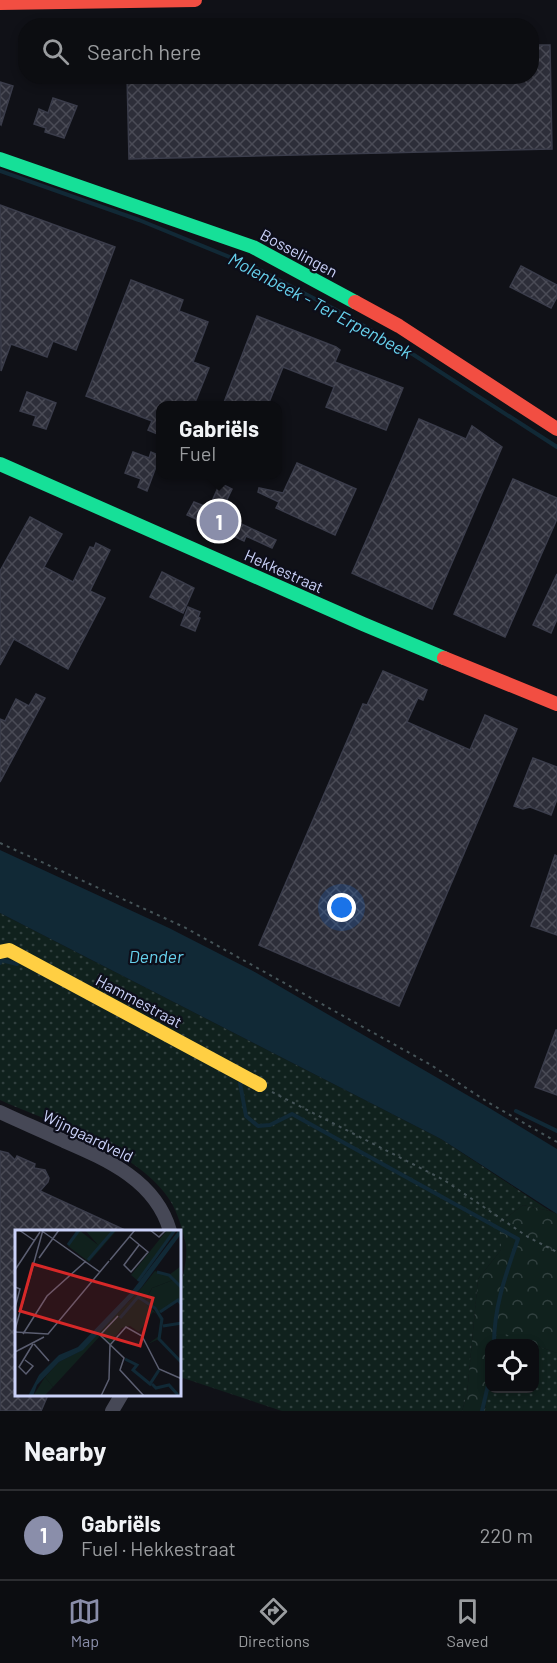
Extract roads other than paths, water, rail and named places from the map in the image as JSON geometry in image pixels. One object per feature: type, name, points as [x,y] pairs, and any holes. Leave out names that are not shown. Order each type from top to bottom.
[{"type":"street","points":[[0,3],[195,0]]},
{"type":"street","name":"Bosselingen","points":[[0,159],[253,247],[399,326],[557,429]]},
{"type":"street","name":"Hekkestraat","points":[[0,464],[352,620],[557,704]]},
{"type":"street","name":"Hammestraat","points":[[0,952],[9,950],[26,958],[260,1085]]},
{"type":"street","name":"Wijngaardveld","points":[[0,1112],[100,1157],[132,1176],[161,1208],[170,1230]]},
{"type":"street","points":[[112,1411],[122,1396]]},
{"type":"water","name":"Dender","points":[[0,850],[169,928],[253,971],[557,1149],[557,1214],[441,1139],[0,913]]},
{"type":"waterway","name":"Molenbeek - Ter Erpenbeek","points":[[0,171],[139,220],[254,267],[338,311],[414,355],[557,447]]},
{"type":"waterway","points":[[0,963],[1,960],[17,964]]},
{"type":"waterway","points":[[240,1083],[246,1116],[258,1126],[270,1125],[292,1114],[518,1239],[498,1303],[494,1339]]},
{"type":"waterway","points":[[516,1111],[557,1131]]},
{"type":"waterway","points":[[482,1411],[486,1393]]},
{"type":"place","name":"Gabriëls","points":[[219,521]]}]
